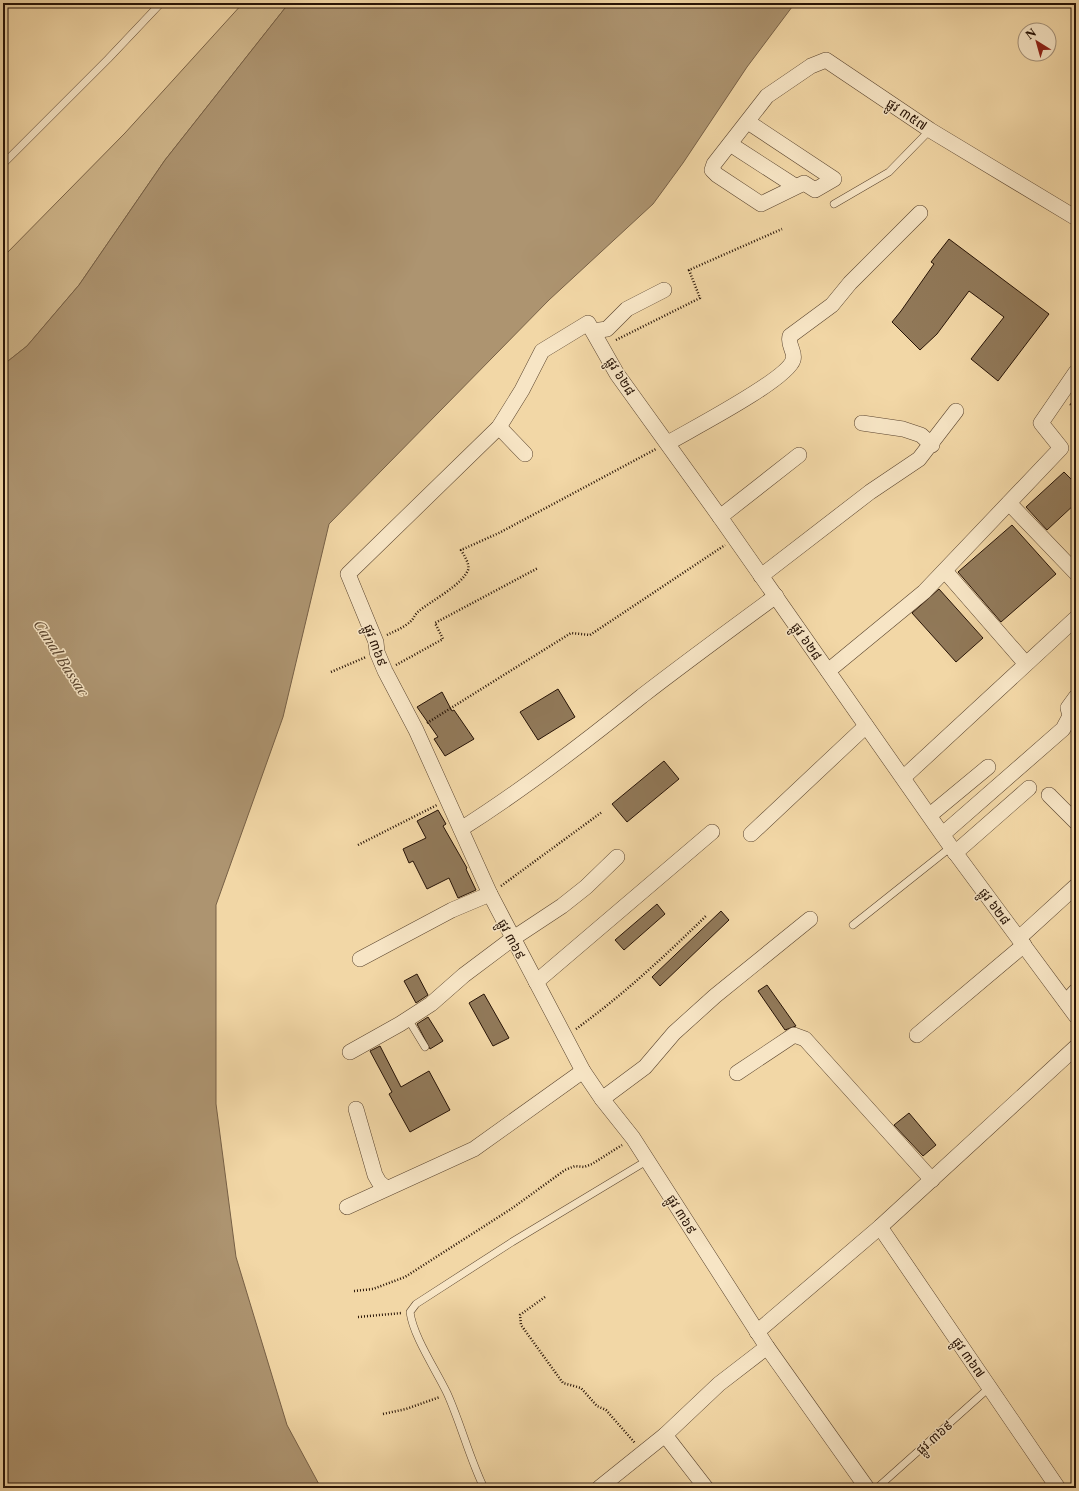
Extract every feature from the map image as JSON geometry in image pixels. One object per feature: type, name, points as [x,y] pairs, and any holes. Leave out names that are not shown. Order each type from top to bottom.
[{"type":"street","name":"ផ្លូវ ៣៥៧","points":[[748,122],[767,96],[811,66],[826,60],[930,130],[1075,215]]},
{"type":"street","points":[[748,122],[834,179],[815,190],[804,183],[795,186],[760,204],[712,170],[714,164],[748,122]]},
{"type":"street","points":[[730,144],[795,186]]},
{"type":"street","points":[[668,443],[762,388],[786,370],[794,359],[794,354],[789,341],[790,336],[832,305],[850,283],[920,213]]},
{"type":"street","points":[[593,331],[607,329],[627,309],[664,290]]},
{"type":"street","name":"ផ្លូវ ៣៦៩","points":[[593,331],[588,323],[542,351],[522,390],[499,427],[348,574],[385,671],[416,730],[490,894],[512,939],[583,1071],[648,1160],[767,1347],[867,1487]]},
{"type":"street","name":"ផ្លូវ ៦២៨","points":[[593,331],[617,374],[668,443],[866,726],[904,777],[953,850],[1021,942],[1071,996],[1076,1016]]},
{"type":"street","points":[[828,671],[924,592],[1061,448],[1041,423],[1076,372]]},
{"type":"street","points":[[761,576],[870,492],[919,460],[932,445],[956,411]]},
{"type":"street","points":[[862,423],[903,429],[921,434],[932,445]]},
{"type":"street","points":[[499,427],[525,454]]},
{"type":"street","points":[[720,517],[799,455]]},
{"type":"street","points":[[1009,503],[1076,573]]},
{"type":"street","points":[[945,571],[1026,664]]},
{"type":"street","points":[[461,829],[490,811],[583,744],[643,696],[776,596]]},
{"type":"street","points":[[904,777],[1076,618]]},
{"type":"street","points":[[943,834],[1063,729],[1070,716],[1068,708],[1076,696]]},
{"type":"street","points":[[751,834],[866,726]]},
{"type":"street","points":[[930,816],[988,767]]},
{"type":"street","points":[[953,850],[1029,788]]},
{"type":"street","points":[[1049,795],[1076,822]]},
{"type":"street","points":[[536,982],[712,832]]},
{"type":"street","points":[[350,1052],[431,1004],[464,975],[512,939],[562,906],[586,887],[617,857]]},
{"type":"street","points":[[917,1035],[1021,942],[1076,886]]},
{"type":"street","points":[[360,959],[452,910],[490,894]]},
{"type":"street","points":[[602,1099],[645,1067],[689,1019],[810,919]]},
{"type":"street","points":[[737,1073],[794,1035],[805,1039],[932,1180]]},
{"type":"street","points":[[757,1332],[880,1227],[1076,1047]]},
{"type":"street","points":[[347,1207],[474,1149],[583,1071]]},
{"type":"street","points":[[356,1109],[375,1175],[379,1182],[386,1188]]},
{"type":"street","name":"ផ្លូវ ៣៦៧","points":[[880,1227],[990,1386],[1058,1488]]},
{"type":"street","points":[[599,1488],[665,1435],[719,1384],[767,1347]]},
{"type":"street","points":[[665,1435],[706,1488]]},
{"type":"lane","points":[[3,164],[108,59],[161,3]]},
{"type":"lane","points":[[834,204],[889,172],[930,130]]},
{"type":"lane","points":[[853,925],[953,850]]},
{"type":"lane","points":[[408,1019],[425,1047]]},
{"type":"lane","points":[[484,1488],[476,1472],[447,1394],[415,1328],[410,1312],[416,1304],[512,1242],[648,1160]]},
{"type":"lane","name":"ផ្លូវ ៣៦៩","points":[[867,1487],[990,1386]]},
{"type":"path","points":[[603,347],[700,298],[689,270],[782,229]]},
{"type":"path","points":[[331,672],[376,647],[406,626],[417,612],[439,598],[463,577],[469,566],[461,550],[500,533],[668,443]]},
{"type":"path","points":[[416,730],[571,633],[590,635],[735,538]]},
{"type":"path","points":[[385,671],[443,639],[435,623],[538,568]]},
{"type":"path","points":[[358,845],[448,799]]},
{"type":"path","points":[[490,894],[602,812]]},
{"type":"path","points":[[564,1037],[602,1010],[668,954],[707,915]]},
{"type":"path","points":[[354,1291],[374,1289],[405,1277],[511,1209],[564,1170],[575,1166],[584,1167],[592,1164],[633,1138]]},
{"type":"path","points":[[544,1297],[520,1315],[521,1325],[563,1382],[581,1388],[597,1406],[606,1410],[643,1454]]},
{"type":"path","points":[[358,1317],[410,1312]]},
{"type":"path","points":[[383,1414],[406,1409],[447,1394]]},
{"type":"shaded area","points":[[243,3],[289,3],[165,160],[79,285],[27,346],[3,365],[3,257],[125,133]]},
{"type":"water","name":"Canal Bassac","points":[[289,3],[795,3],[747,67],[683,163],[653,204],[549,300],[329,524],[283,717],[216,905],[216,1104],[236,1257],[287,1425],[321,1488],[3,1488],[3,365],[27,346],[79,285],[165,160]]},
{"type":"building","points":[[949,239],[1049,314],[998,381],[971,359],[1004,317],[969,291],[937,334],[920,350],[892,322],[934,264],[931,262]]},
{"type":"building","points":[[1064,472],[1076,484],[1076,503],[1047,530],[1026,507]]},
{"type":"building","points":[[1012,525],[1056,574],[1001,622],[958,572]]},
{"type":"building","points":[[939,589],[983,638],[956,662],[912,613]]},
{"type":"building","points":[[558,689],[575,717],[538,740],[520,712]]},
{"type":"building","points":[[442,692],[452,711],[454,710],[474,739],[445,756],[434,739],[438,737],[417,707]]},
{"type":"building","points":[[664,761],[679,779],[627,822],[612,804]]},
{"type":"building","points":[[438,810],[446,824],[443,826],[467,868],[466,869],[476,890],[458,898],[449,878],[427,889],[413,861],[409,863],[403,849],[426,838],[417,821]]},
{"type":"building","points":[[657,904],[665,914],[624,950],[615,940]]},
{"type":"building","points":[[721,911],[729,920],[660,986],[652,977]]},
{"type":"building","points":[[417,974],[428,995],[416,1003],[404,981]]},
{"type":"building","points":[[767,985],[796,1026],[785,1030],[758,991]]},
{"type":"building","points":[[484,994],[509,1038],[493,1046],[469,1003]]},
{"type":"building","points":[[428,1017],[443,1041],[430,1049],[417,1024]]},
{"type":"building","points":[[380,1046],[401,1087],[429,1071],[450,1110],[410,1132],[389,1094],[392,1092],[370,1051]]},
{"type":"building","points":[[909,1113],[936,1145],[923,1156],[894,1125]]}]
